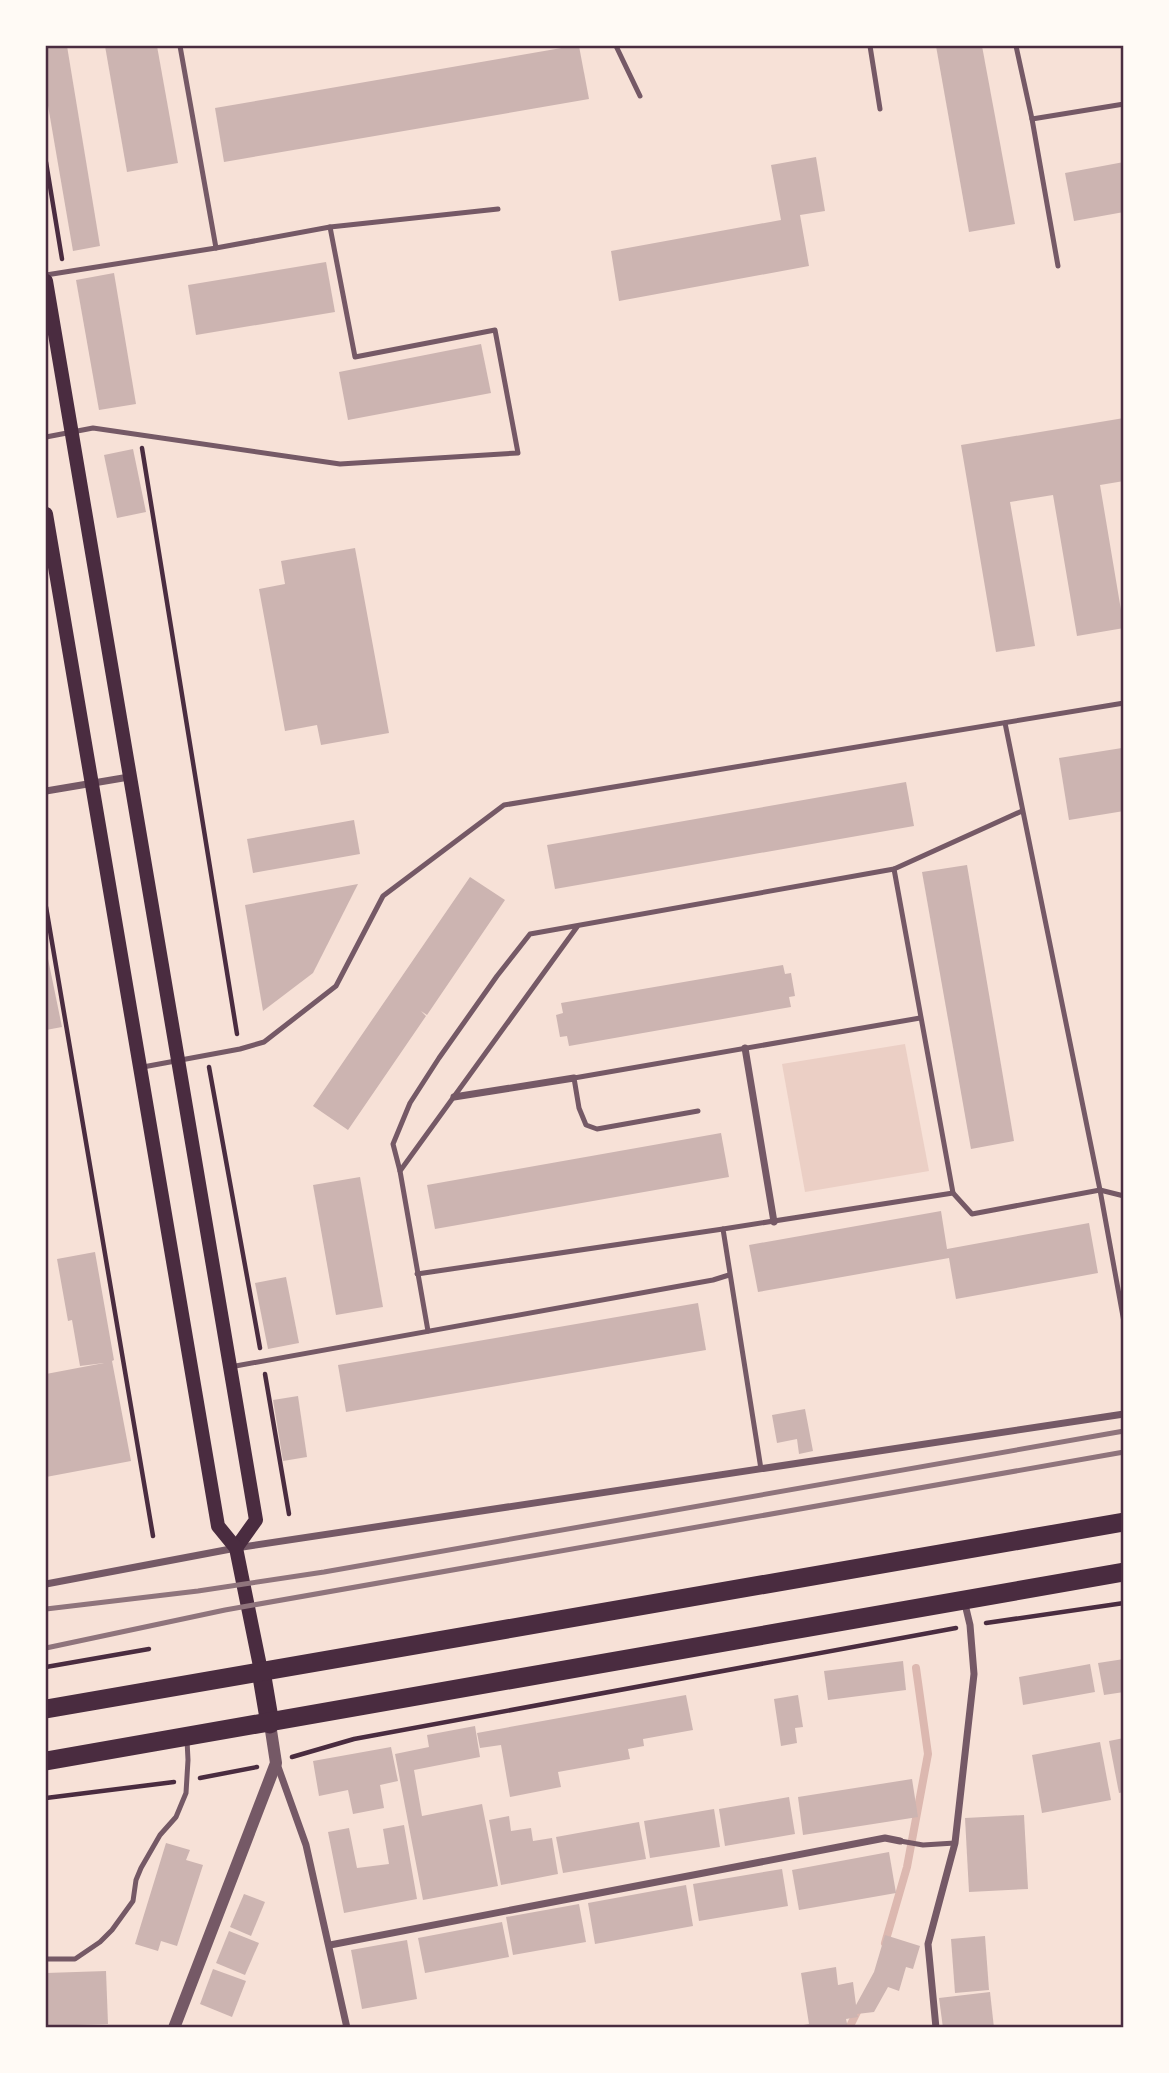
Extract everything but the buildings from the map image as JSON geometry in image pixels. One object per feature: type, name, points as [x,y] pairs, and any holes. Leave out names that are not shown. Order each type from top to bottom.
[{"type":"highway","points":[[46,1709],[1124,1521]]},
{"type":"highway","points":[[46,1761],[270,1724],[1124,1572]]},
{"type":"highway","points":[[261,1671],[270,1724]]},
{"type":"main road","points":[[46,281],[256,1520],[236,1548]]},
{"type":"main road","points":[[46,514],[218,1526],[236,1548],[261,1671]]},
{"type":"street","points":[[46,791],[129,777]]},
{"type":"street","points":[[745,1048],[774,1222]]},
{"type":"street","points":[[454,1097],[574,1077]]},
{"type":"street","points":[[46,1584],[236,1548],[1124,1414]]},
{"type":"street","points":[[936,2028],[928,1944],[955,1843],[974,1674],[970,1625],[964,1600]]},
{"type":"street","points":[[270,1724],[276,1763],[306,1845],[347,2028]]},
{"type":"street","points":[[174,2028],[276,1763]]},
{"type":"street","points":[[330,1945],[885,1838],[900,1841]]},
{"type":"lane","points":[[181,46],[216,248]]},
{"type":"lane","points":[[616,46],[640,96]]},
{"type":"lane","points":[[870,46],[880,108]]},
{"type":"lane","points":[[1016,46],[1058,266]]},
{"type":"lane","points":[[1032,119],[1124,104]]},
{"type":"lane","points":[[46,275],[330,227],[498,209]]},
{"type":"lane","points":[[46,437],[93,428],[341,464],[518,453],[495,330],[355,357],[330,227]]},
{"type":"lane","points":[[140,1068],[264,1042],[336,986],[383,896],[504,805],[1124,703]]},
{"type":"lane","points":[[1005,723],[1100,1190],[1124,1322]]},
{"type":"lane","points":[[428,1331],[393,1144],[410,1103],[439,1058],[530,933],[894,869],[1022,811]]},
{"type":"lane","points":[[894,869],[953,1193],[972,1214],[1100,1190],[1124,1196]]},
{"type":"lane","points":[[400,1171],[577,926]]},
{"type":"lane","points":[[698,1111],[597,1129],[586,1125],[579,1108],[574,1077],[920,1018]]},
{"type":"lane","points":[[417,1274],[953,1193]]},
{"type":"lane","points":[[723,1229],[761,1469]]},
{"type":"lane","points":[[230,1367],[729,1275]]},
{"type":"lane","points":[[46,1959],[75,1959],[112,1930],[133,1901],[141,1868],[160,1835],[176,1817],[186,1793],[187,1738]]},
{"type":"lane","points":[[900,1841],[923,1845],[955,1843]]},
{"type":"path","points":[[46,162],[65,272]]},
{"type":"path","points":[[142,446],[240,1049],[208,1063],[289,1514]]},
{"type":"path","points":[[46,907],[153,1536]]},
{"type":"path","points":[[46,1798],[187,1780],[276,1763],[354,1739],[970,1625],[1124,1603]]},
{"type":"path","points":[[46,1667],[149,1649]]},
{"type":"shaded area","points":[[905,1044],[929,1171],[805,1192],[782,1064]]},
{"type":"waterway","points":[[885,1943],[907,1867],[928,1754],[916,1668]]},
{"type":"waterway","points":[[849,2028],[858,2010]]},
{"type":"railway","points":[[46,1609],[198,1591],[324,1572],[1124,1431]]},
{"type":"railway","points":[[46,1648],[225,1610],[1124,1452]]}]
